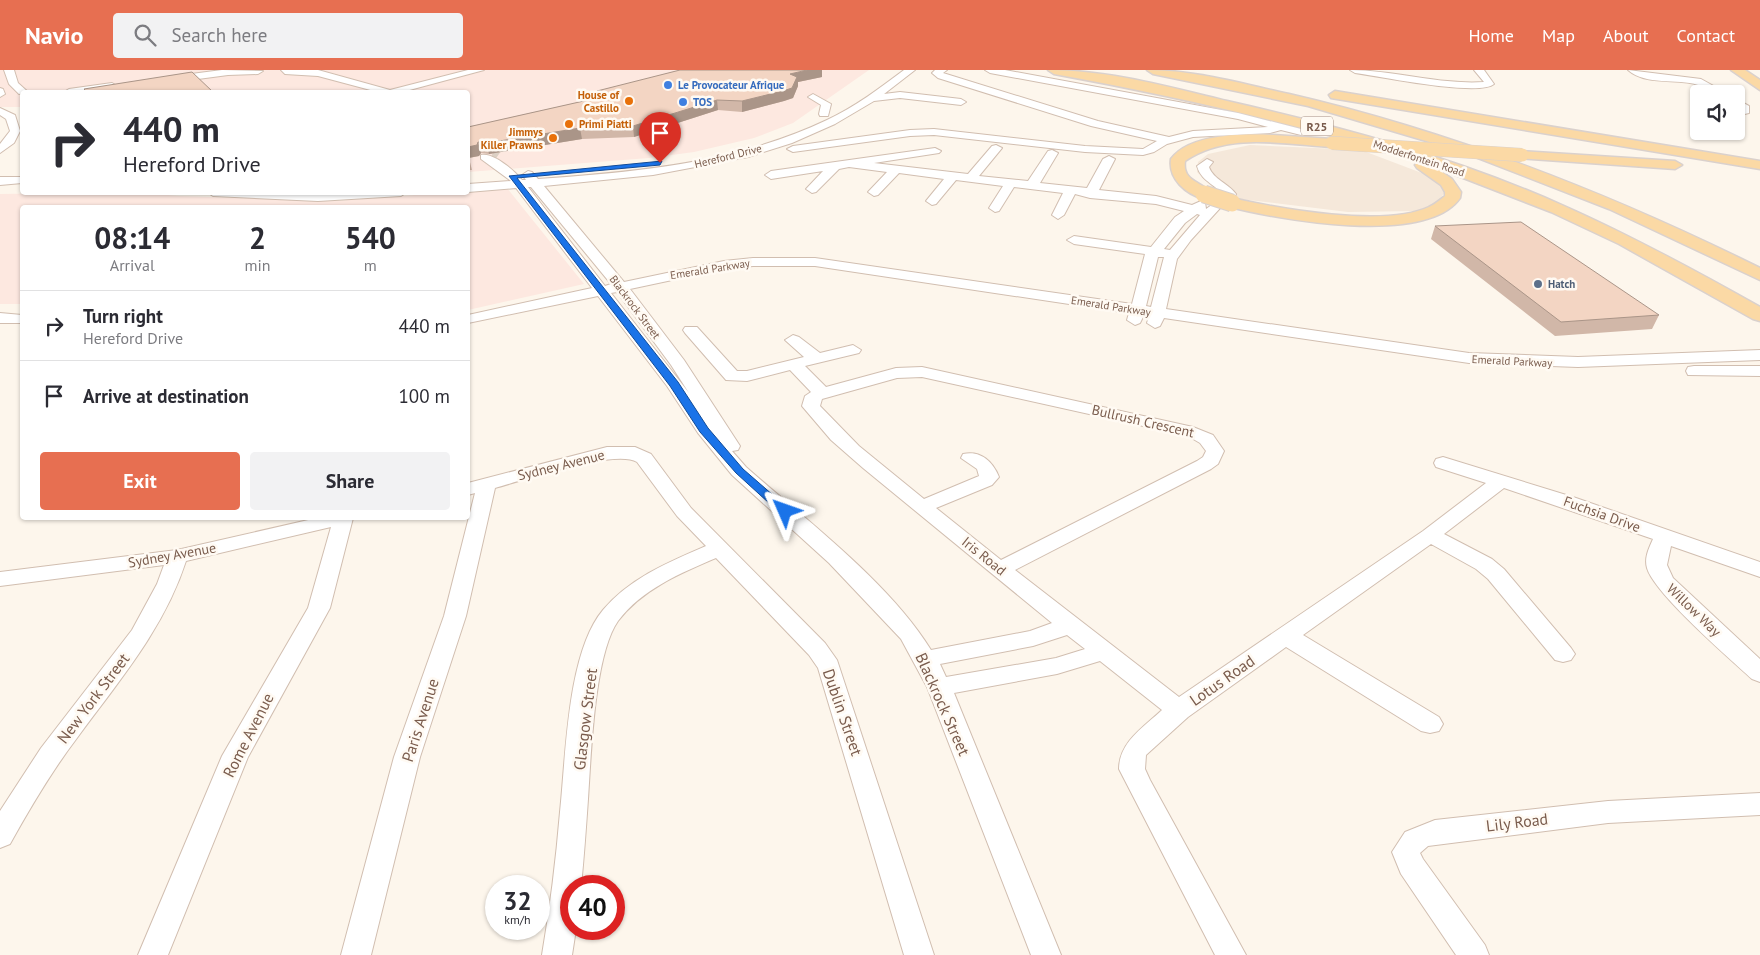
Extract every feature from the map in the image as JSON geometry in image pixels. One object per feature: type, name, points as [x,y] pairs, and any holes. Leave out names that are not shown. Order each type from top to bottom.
[{"type":"main road","name":"Modderfontein Road","points":[[1054,70],[1190,95],[1333,137],[1453,169],[1571,216],[1670,263],[1760,315]]},
{"type":"main road","name":"Modderfontein Road","points":[[1153,70],[1191,76],[1293,98],[1383,122],[1521,167],[1684,235],[1760,275]]},
{"type":"main road","points":[[1737,70],[1760,86]]},
{"type":"main road","points":[[1191,76],[1440,111],[1760,165]]},
{"type":"main road","points":[[1333,137],[1420,164],[1446,182],[1453,192],[1452,198],[1440,208],[1416,216],[1358,221],[1293,216],[1220,197],[1186,183],[1178,175],[1176,167],[1178,159],[1195,148],[1218,142],[1333,137],[1522,155],[1760,173]]},
{"type":"street","points":[[9,70],[14,84],[20,91]]},
{"type":"street","points":[[221,70],[153,81],[228,72],[287,71],[318,73],[362,89],[390,90],[417,87],[479,70]]},
{"type":"street","points":[[323,70],[390,90],[417,87],[462,70]]},
{"type":"street","points":[[942,70],[938,74],[993,92],[1106,127],[1168,140]]},
{"type":"street","points":[[990,70],[1238,116],[1301,132]]},
{"type":"street","points":[[1355,70],[1464,86],[1489,84],[1488,80],[1479,70]]},
{"type":"street","points":[[1633,70],[1650,76],[1702,82],[1707,85]]},
{"type":"street","name":"Hereford Drive","points":[[522,176],[630,173],[704,163],[786,140],[831,122],[908,72]]},
{"type":"street","name":"Hereford Drive","points":[[470,188],[522,176],[672,161],[732,148],[781,133],[824,114],[844,101],[856,100],[886,81],[908,72]]},
{"type":"street","points":[[896,81],[894,89],[902,92],[960,104]]},
{"type":"street","points":[[390,90],[436,82]]},
{"type":"street","points":[[87,90],[122,86],[100,90]]},
{"type":"street","points":[[868,99],[884,95],[900,95],[960,104],[993,92]]},
{"type":"street","points":[[0,99],[20,95]]},
{"type":"street","points":[[813,97],[826,104],[824,114]]},
{"type":"street","points":[[0,111],[18,109]]},
{"type":"street","points":[[0,111],[11,116],[16,131],[10,141],[0,150]]},
{"type":"street","points":[[793,148],[938,128],[1085,149],[1135,152],[1147,151],[1168,140],[1203,133],[1270,130],[1282,127]]},
{"type":"street","points":[[916,172],[944,141]]},
{"type":"street","points":[[0,162],[20,146]]},
{"type":"street","points":[[970,179],[996,148]]},
{"type":"street","points":[[771,175],[935,151]]},
{"type":"street","points":[[1031,187],[1052,153]]},
{"type":"street","points":[[1090,194],[1109,159]]},
{"type":"street","points":[[1136,315],[1152,254],[1197,214],[1220,197],[1205,172],[1203,166],[1207,162]]},
{"type":"street","points":[[850,164],[1129,198],[1197,214]]},
{"type":"street","points":[[812,189],[835,166]]},
{"type":"street","points":[[482,168],[522,176],[544,169],[606,169]]},
{"type":"street","name":"Blackrock Street","points":[[482,168],[522,176],[547,195],[613,290],[704,430],[739,471],[749,478],[869,589],[909,633],[939,687],[1046,955]]},
{"type":"street","points":[[874,192],[896,170]]},
{"type":"street","points":[[547,195],[552,188],[563,184],[630,173]]},
{"type":"street","name":"Blackrock Street","points":[[522,176],[613,290]]},
{"type":"street","points":[[932,201],[952,177]]},
{"type":"street","points":[[0,181],[20,180]]},
{"type":"street","points":[[995,208],[1010,184]]},
{"type":"street","points":[[0,190],[20,189]]},
{"type":"street","points":[[1058,215],[1070,191]]},
{"type":"street","points":[[276,195],[318,197],[351,195]]},
{"type":"street","points":[[1157,318],[1171,256],[1197,214]]},
{"type":"street","points":[[1073,243],[1171,256]]},
{"type":"street","name":"Emerald Parkway","points":[[470,320],[613,290],[733,270],[774,266],[816,268],[1157,318],[1410,351],[1508,361],[1596,363],[1760,355]]},
{"type":"street","points":[[0,316],[20,315]]},
{"type":"street","points":[[0,316],[20,319]]},
{"type":"street","name":"Emerald Parkway","points":[[1157,318],[1385,357],[1490,368],[1580,371],[1760,371]]},
{"type":"street","points":[[691,330],[732,376],[747,376],[853,350]]},
{"type":"street","points":[[793,340],[816,358]]},
{"type":"street","points":[[793,364],[821,392]]},
{"type":"street","name":"Bullrush Crescent","points":[[821,392],[896,373],[922,372],[1036,399],[1193,432],[1205,436],[1212,444],[1215,452],[1211,460],[1204,465],[1000,569]]},
{"type":"street","name":"Iris Road","points":[[821,392],[814,396],[811,406],[822,421],[922,506],[1102,652],[1179,710]]},
{"type":"street","name":"Sydney Avenue","points":[[477,488],[529,472],[614,452],[635,452],[644,458],[650,468]]},
{"type":"street","points":[[922,506],[985,481],[989,477],[985,466],[970,458]]},
{"type":"street","name":"Fuchsia Drive","points":[[1443,462],[1502,480],[1760,570]]},
{"type":"street","name":"Dublin Street","points":[[650,468],[669,496],[718,549],[817,649],[829,666],[918,955]]},
{"type":"street","name":"Lotus Road","points":[[1232,955],[1137,782],[1132,768],[1132,757],[1137,748],[1179,710],[1430,535],[1502,480]]},
{"type":"street","name":"Paris Avenue","points":[[356,955],[407,756],[455,616],[468,569],[477,488]]},
{"type":"street","name":"Sydney Avenue","points":[[0,579],[178,557],[334,520]]},
{"type":"street","name":"Rome Avenue","points":[[153,955],[234,756],[319,608],[341,520]]},
{"type":"street","points":[[1430,535],[1484,564],[1496,574],[1563,654]]},
{"type":"street","name":"Willow Way","points":[[1664,536],[1655,561],[1657,571],[1665,583],[1760,673]]},
{"type":"street","name":"Glasgow Street","points":[[558,955],[582,729],[596,644],[608,617],[644,583],[718,549]]},
{"type":"street","name":"New York Street","points":[[0,836],[50,755],[135,640],[163,597],[171,581],[178,557]]},
{"type":"street","points":[[925,659],[1033,638],[1070,625]]},
{"type":"street","points":[[1285,635],[1430,724]]},
{"type":"street","points":[[939,687],[1057,666],[1102,652]]},
{"type":"street","name":"Lily Road","points":[[1474,955],[1411,865],[1406,852],[1410,842],[1421,835],[1608,812],[1760,804]]},
{"type":"shaded area","points":[[0,70],[869,70],[793,123],[754,138],[694,152],[649,158],[470,172],[470,90],[20,90],[20,107],[0,107]]},
{"type":"shaded area","points":[[1250,145],[1361,150],[1435,178],[1447,189],[1437,203],[1416,211],[1348,212],[1240,199],[1215,190],[1197,172],[1198,162],[1208,154]]},
{"type":"shaded area","points":[[507,188],[584,284],[470,310],[470,205],[20,205],[20,304],[0,304],[0,194],[168,195],[336,201],[415,195],[470,195],[470,191]]},
{"type":"building","points":[[680,70],[807,70],[790,74],[797,77],[792,88],[783,91],[742,101],[717,100],[633,126],[580,128],[487,143],[478,142],[477,145],[470,147],[470,127],[606,96],[597,91]]},
{"type":"building","points":[[192,72],[211,90],[85,90]]},
{"type":"building","name":"Hatch","points":[[1521,222],[1659,315],[1561,322],[1435,226]]},
{"type":"tunnel","points":[[470,134],[499,154]]},
{"type":"place","name":"Le Provocateur Afrique","points":[[668,85]]},
{"type":"place","name":"House of Castillo","points":[[629,101]]},
{"type":"place","name":"TOS","points":[[683,102]]},
{"type":"place","name":"Primi Piatti","points":[[569,124]]},
{"type":"place","name":"Jimmys Killer Prawns","points":[[553,138]]},
{"type":"place","name":"Hatch","points":[[1538,284]]},
{"type":"route","points":[[660,163],[513,176],[674,384],[704,430],[739,471],[785,511]]}]
